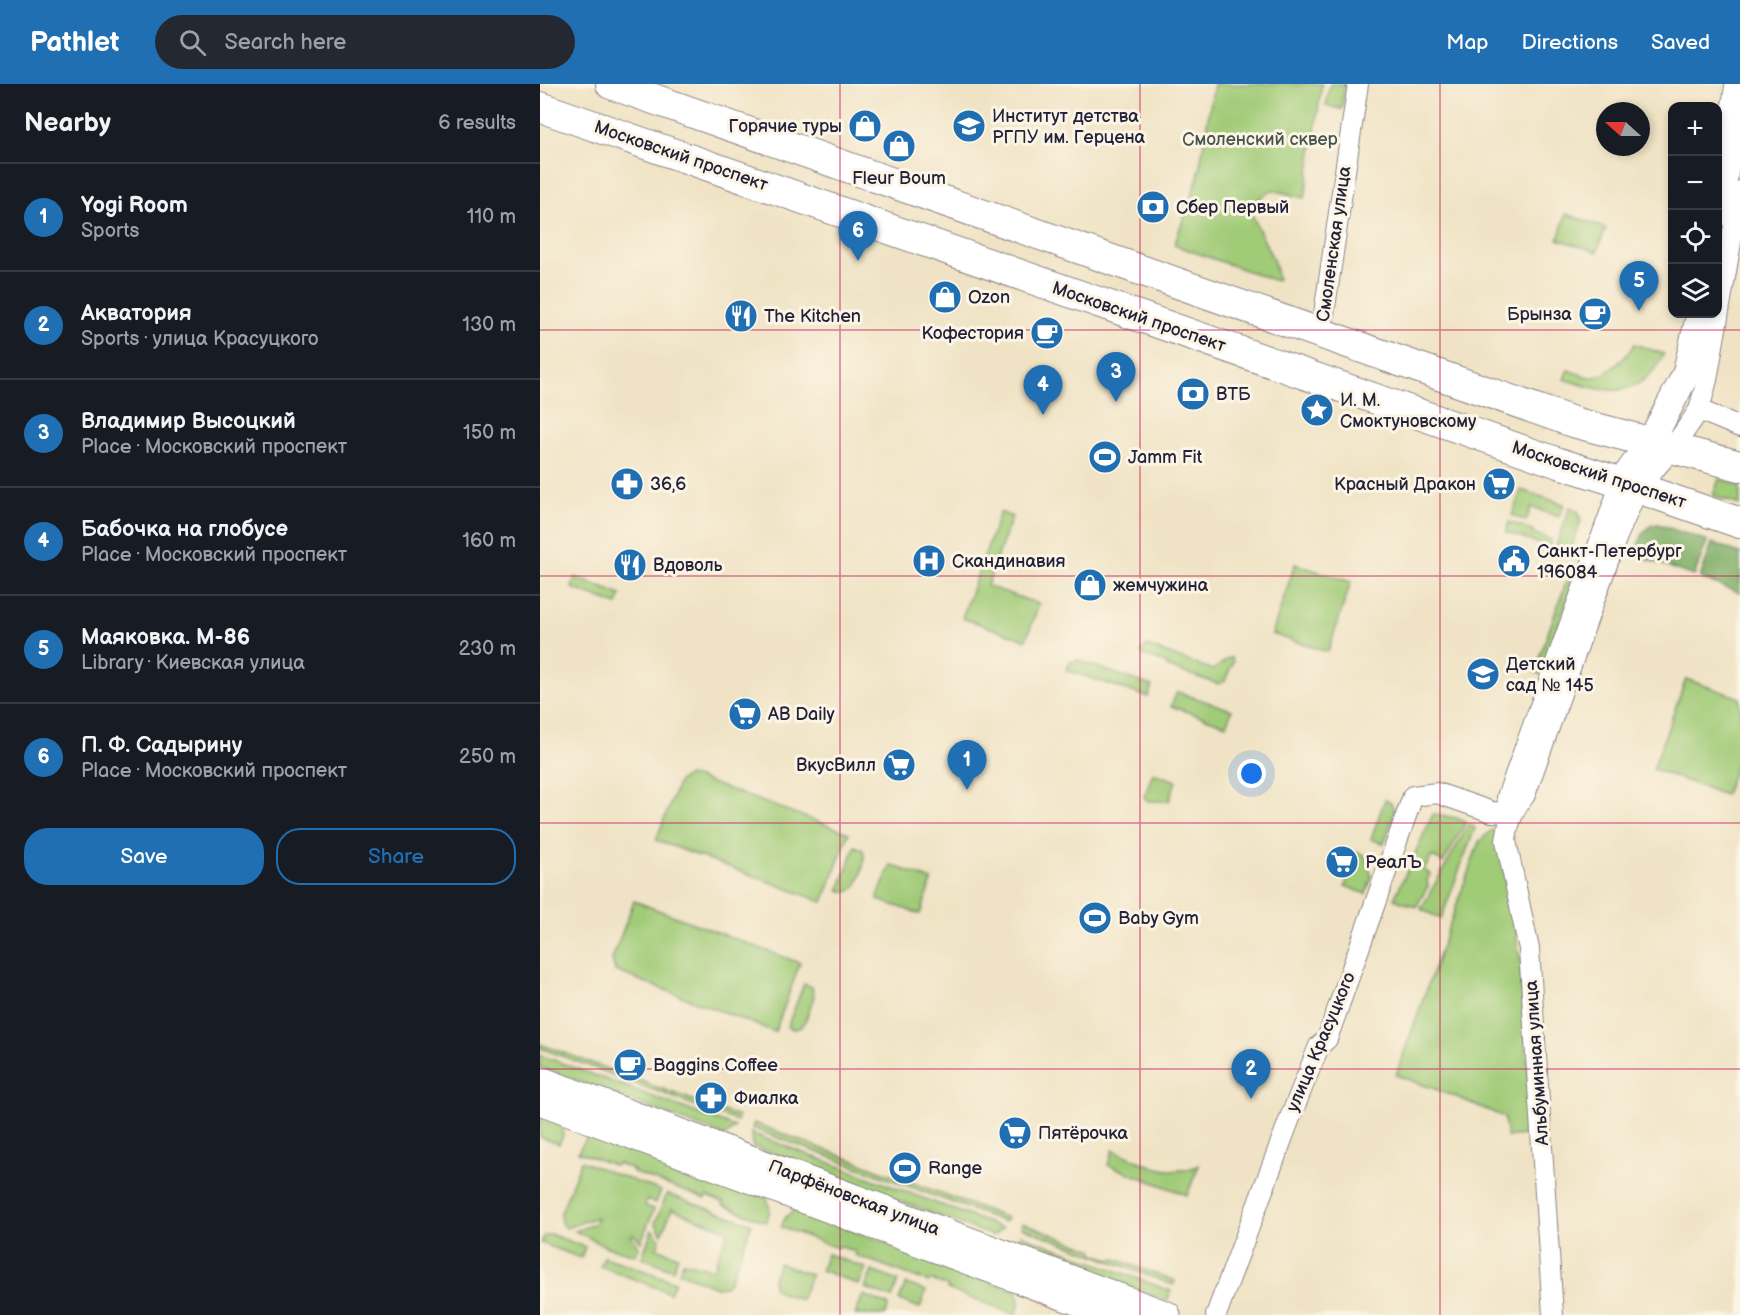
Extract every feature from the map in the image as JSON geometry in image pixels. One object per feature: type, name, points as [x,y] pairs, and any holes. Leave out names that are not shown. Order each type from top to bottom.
[{"type":"main road","points":[[611,84],[1573,422],[1740,466]]},
{"type":"main road","name":"Московский проспект","points":[[540,106],[1508,446],[1740,523]]},
{"type":"street","name":"Смоленская улица","points":[[1321,334],[1358,84]]},
{"type":"street","points":[[1718,210],[1739,84]]},
{"type":"street","points":[[1511,813],[1525,795],[1616,539],[1629,485],[1662,446],[1699,410],[1707,380],[1740,191]]},
{"type":"street","points":[[1662,446],[1686,374],[1699,318]]},
{"type":"street","points":[[1699,410],[1740,427]]},
{"type":"street","name":"улица Красуцкого","points":[[1216,1315],[1290,1118],[1319,1046],[1327,1039],[1413,796],[1437,793],[1492,812],[1511,813]]},
{"type":"street","name":"Альбуминная улица","points":[[1511,813],[1506,841],[1529,949],[1554,1315]]},
{"type":"street","name":"Парфёновская улица","points":[[540,1080],[1167,1315]]},
{"type":"street","name":"Парфёновская улица","points":[[540,1101],[1113,1315]]},
{"type":"green space","name":"Смоленский сквер","points":[[1214,84],[1322,84],[1305,198],[1272,190],[1248,206],[1274,262],[1278,280],[1276,281],[1174,245],[1198,177]]},
{"type":"green space","points":[[1330,84],[1345,84],[1342,109],[1326,106]]},
{"type":"green space","points":[[1566,214],[1606,228],[1597,252],[1558,239]]},
{"type":"green space","points":[[1634,344],[1664,354],[1655,369],[1633,387],[1608,390],[1564,379],[1568,370],[1590,377],[1596,377],[1609,371]]},
{"type":"green space","points":[[1719,479],[1740,485],[1740,505],[1713,496]]},
{"type":"green space","points":[[1521,490],[1564,504],[1559,517],[1531,507],[1526,521],[1512,515]]},
{"type":"green space","points":[[1570,507],[1578,511],[1581,521],[1569,555],[1555,549]]},
{"type":"green space","points":[[1000,512],[1012,517],[987,586],[1039,604],[1026,640],[962,618]]},
{"type":"green space","points":[[1509,522],[1533,530],[1533,533],[1551,540],[1549,547],[1506,532]]},
{"type":"green space","points":[[1658,524],[1707,541],[1694,576],[1635,555],[1645,531],[1648,527]]},
{"type":"green space","points":[[1712,543],[1740,553],[1740,593],[1700,578]]},
{"type":"green space","points":[[1295,564],[1351,582],[1328,652],[1272,634]]},
{"type":"green space","points":[[1571,569],[1577,571],[1541,674],[1534,672]]},
{"type":"green space","points":[[575,577],[621,595],[617,605],[572,588]]},
{"type":"green space","points":[[1147,646],[1213,670],[1229,658],[1232,658],[1233,662],[1225,681],[1218,684],[1167,667],[1168,664],[1142,655],[1141,650]]},
{"type":"green space","points":[[1077,660],[1152,686],[1148,697],[1066,670],[1070,662]]},
{"type":"green space","points":[[1686,679],[1740,698],[1740,753],[1725,795],[1653,769]]},
{"type":"green space","points":[[1177,692],[1232,710],[1226,725],[1171,706]]},
{"type":"green space","points":[[1153,773],[1176,781],[1169,801],[1147,801],[1144,797]]},
{"type":"green space","points":[[688,776],[849,833],[823,902],[656,840],[679,781]]},
{"type":"green space","points":[[1385,799],[1391,803],[1395,812],[1384,844],[1371,839]]},
{"type":"green space","points":[[1433,814],[1466,822],[1443,863],[1432,856],[1424,870],[1430,874],[1427,880],[1428,886],[1416,907],[1394,899]]},
{"type":"green space","points":[[1469,824],[1475,828],[1441,919],[1421,909]]},
{"type":"green space","points":[[1492,830],[1498,832],[1520,957],[1532,1129],[1524,1135],[1507,1137],[1504,1117],[1396,1075],[1479,842]]},
{"type":"green space","points":[[855,846],[863,850],[864,854],[858,882],[848,892],[839,890]]},
{"type":"green space","points":[[1357,852],[1365,855],[1372,877],[1366,894],[1345,886]]},
{"type":"green space","points":[[891,865],[932,880],[920,914],[878,900]]},
{"type":"green space","points":[[634,901],[800,963],[775,1032],[615,971],[612,959]]},
{"type":"green space","points":[[804,984],[812,987],[814,997],[804,1024],[794,1029],[787,1027]]},
{"type":"green space","points":[[540,1044],[739,1117],[737,1121],[540,1048]]},
{"type":"green space","points":[[540,1055],[735,1127],[725,1136],[540,1067]]},
{"type":"green space","points":[[540,1114],[563,1122],[563,1135],[559,1144],[540,1137]]},
{"type":"green space","points":[[754,1123],[1007,1218],[1005,1222],[752,1128]]},
{"type":"green space","points":[[590,1132],[767,1198],[770,1211],[766,1222],[706,1196],[705,1199],[633,1172],[634,1170],[617,1163],[616,1166],[578,1152]]},
{"type":"green space","points":[[751,1133],[1002,1228],[993,1236],[752,1146]]},
{"type":"green space","points":[[1113,1150],[1145,1164],[1166,1170],[1177,1171],[1199,1165],[1187,1195],[1108,1165]]},
{"type":"green space","points":[[581,1161],[661,1191],[656,1203],[647,1200],[645,1206],[654,1209],[641,1242],[634,1234],[631,1235],[639,1247],[636,1255],[607,1247],[575,1231],[594,1224],[597,1217],[566,1228],[561,1223],[560,1215]]},
{"type":"green space","points":[[667,1194],[752,1224],[730,1281],[725,1286],[716,1287],[679,1272],[683,1262],[713,1269],[728,1231],[672,1209],[662,1234],[655,1223]]},
{"type":"green space","points":[[795,1209],[1018,1292],[1019,1306],[1016,1315],[947,1289],[947,1286],[930,1280],[929,1282],[855,1255],[856,1252],[839,1246],[837,1248],[781,1227],[785,1218]]},
{"type":"green space","points":[[1022,1223],[1094,1250],[1094,1253],[1112,1260],[1114,1258],[1175,1281],[1173,1285],[1021,1227]]},
{"type":"green space","points":[[652,1230],[660,1239],[657,1248],[678,1256],[673,1270],[642,1257]]},
{"type":"green space","points":[[550,1234],[585,1247],[581,1258],[541,1243],[544,1236]]},
{"type":"green space","points":[[1021,1235],[1171,1291],[1167,1301],[1022,1247]]},
{"type":"green space","points":[[827,1254],[866,1268],[859,1285],[821,1270]]},
{"type":"green space","points":[[604,1257],[675,1282],[670,1293],[600,1266]]},
{"type":"green space","points":[[779,1263],[811,1275],[801,1300],[779,1292],[773,1287],[773,1278]]},
{"type":"green space","points":[[872,1271],[898,1281],[892,1298],[865,1288]]},
{"type":"green space","points":[[906,1284],[926,1291],[920,1308],[899,1300]]},
{"type":"green space","points":[[863,1295],[889,1305],[885,1315],[855,1315]]},
{"type":"place","name":"Горячие туры","points":[[865,126]]},
{"type":"place","name":"Институт детства РГПУ им. Герцена","points":[[969,126]]},
{"type":"place","name":"Fleur Boum","points":[[899,146]]},
{"type":"place","name":"Сбер Первый","points":[[1153,207]]},
{"type":"place","name":"П. Ф. Садырину","points":[[858,261]]},
{"type":"place","name":"Ozon","points":[[945,297]]},
{"type":"place","name":"Маяковка. М-86","points":[[1639,311]]},
{"type":"place","name":"Брынза","points":[[1595,314]]},
{"type":"place","name":"The Kitchen","points":[[741,316]]},
{"type":"place","name":"Кофестория","points":[[1047,333]]},
{"type":"place","name":"ВТБ","points":[[1193,394]]},
{"type":"place","name":"Владимир Высоцкий","points":[[1116,402]]},
{"type":"place","name":"И. М. Смоктуновскому","points":[[1317,410]]},
{"type":"place","name":"Бабочка на глобусе","points":[[1043,415]]},
{"type":"place","name":"Jamm Fit","points":[[1105,457]]},
{"type":"place","name":"36,6","points":[[627,484]]},
{"type":"place","name":"Красный Дракон","points":[[1499,484]]},
{"type":"place","name":"Скандинавия","points":[[929,561]]},
{"type":"place","name":"Санкт-Петербург 196084","points":[[1514,561]]},
{"type":"place","name":"Вдоволь","points":[[630,565]]},
{"type":"place","name":"жемчужина","points":[[1090,585]]},
{"type":"place","name":"Детский сад № 145","points":[[1483,674]]},
{"type":"place","name":"АВ Daily","points":[[745,714]]},
{"type":"place","name":"ВкусВилл","points":[[899,765]]},
{"type":"place","name":"Yogi Room","points":[[967,790]]},
{"type":"place","name":"РеалЪ","points":[[1342,862]]},
{"type":"place","name":"Baby Gym","points":[[1095,918]]},
{"type":"place","name":"Baggins Coffee","points":[[630,1065]]},
{"type":"place","name":"Фиалка","points":[[711,1098]]},
{"type":"place","name":"Акватория","points":[[1251,1099]]},
{"type":"place","name":"Пятёрочка","points":[[1015,1133]]},
{"type":"place","name":"Range","points":[[905,1168]]}]
